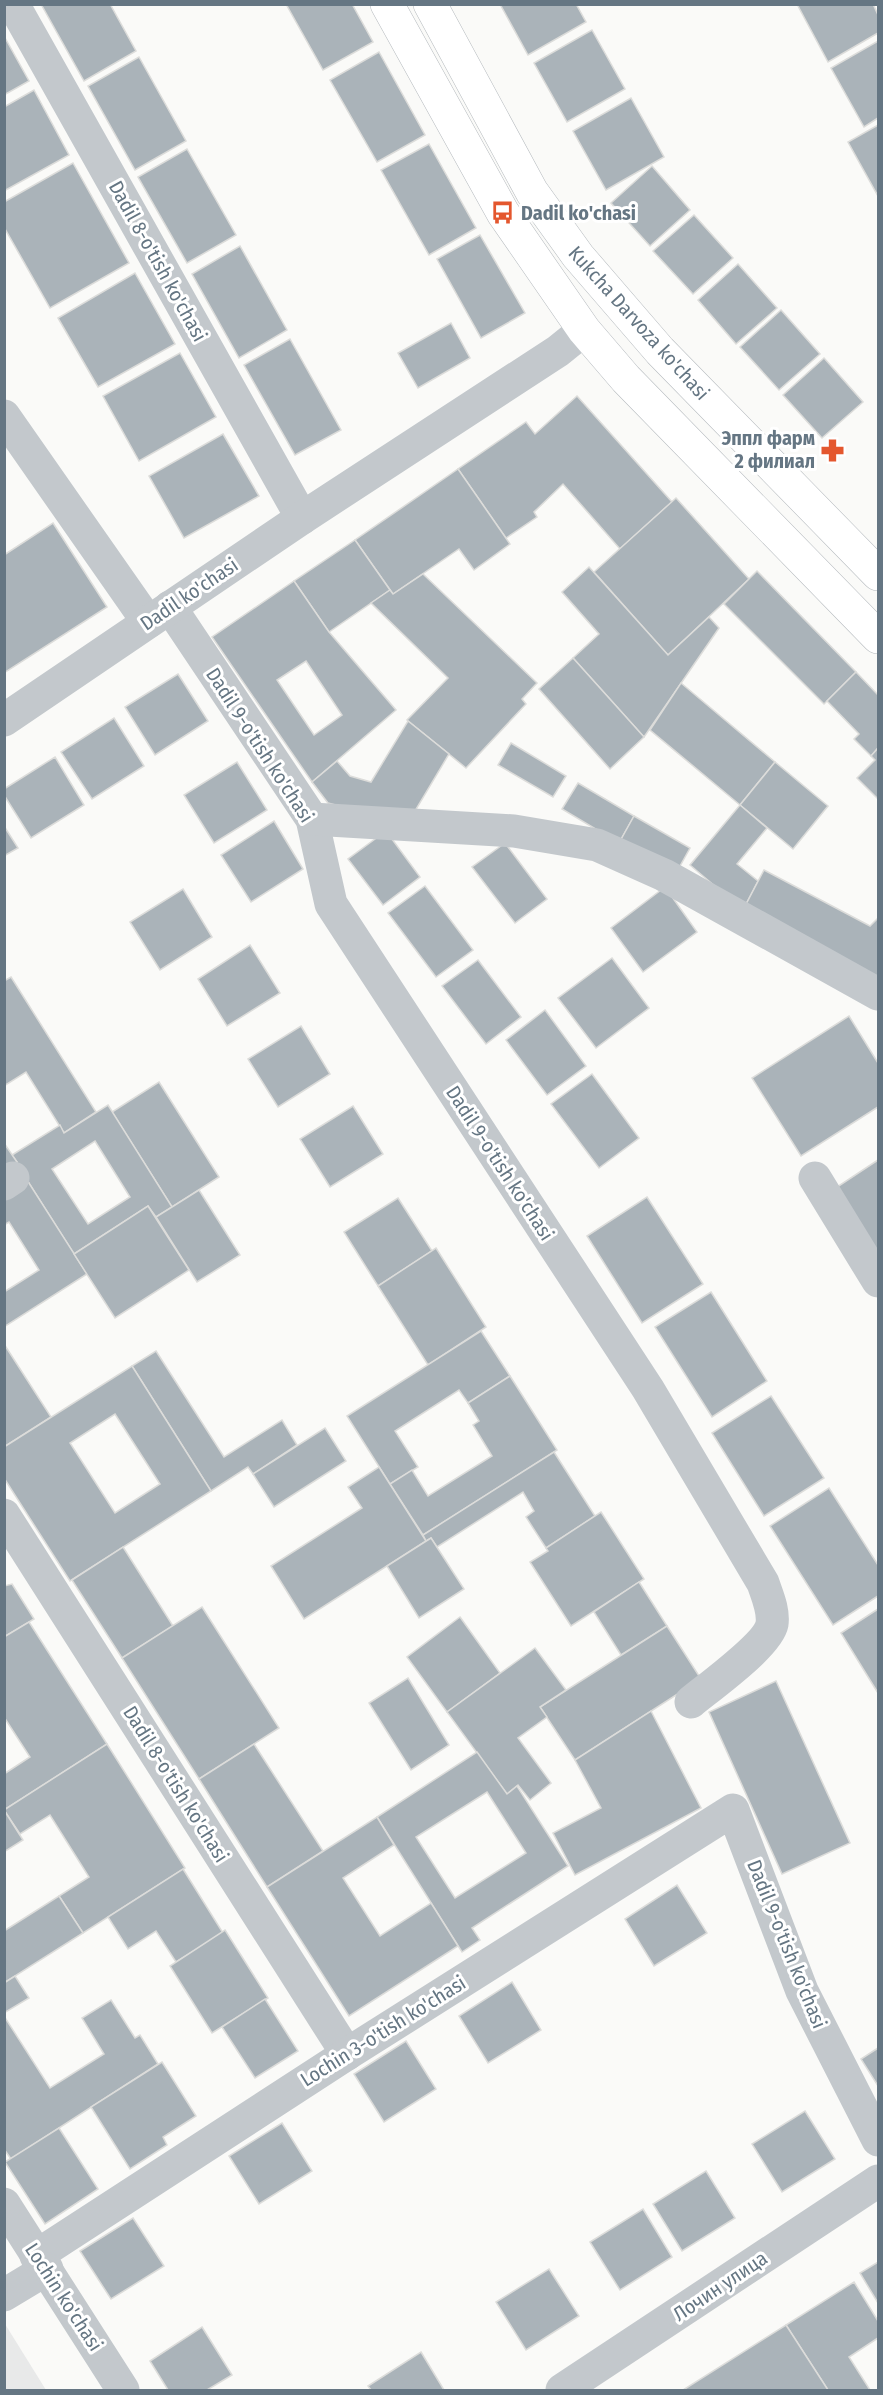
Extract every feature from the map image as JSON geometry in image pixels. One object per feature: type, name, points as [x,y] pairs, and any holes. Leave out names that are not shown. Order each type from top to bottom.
[{"type":"main road","name":"Kukcha Darvoza ko'chasi","points":[[387,4],[503,213],[584,330],[626,379],[872,619]]},
{"type":"main road","name":"Kukcha Darvoza ko'chasi","points":[[430,4],[532,192],[578,256],[660,351],[879,574]]},
{"type":"main road","points":[[584,330],[620,306]]},
{"type":"street","name":"Dadil 8-o'tish ko'chasi","points":[[13,4],[302,518]]},
{"type":"street","name":"Dadil ko'chasi","points":[[4,720],[302,518],[558,351],[584,330]]},
{"type":"street","name":"Dadil 9-o'tish ko'chasi","points":[[4,416],[159,615],[312,819],[331,904],[648,1389],[763,1583],[771,1603],[772,1625],[757,1647],[691,1701]]},
{"type":"street","points":[[312,819],[514,831],[597,845],[664,875],[879,994]]},
{"type":"street","points":[[815,1178],[879,1281]]},
{"type":"street","name":"Dadil 8-o'tish ko'chasi","points":[[4,1515],[347,2054]]},
{"type":"street","name":"Dadil 9-o'tish ko'chasi","points":[[733,1810],[802,1991],[879,2140]]},
{"type":"street","name":"Lochin 3-o'tish ko'chasi","points":[[4,2295],[41,2262],[347,2054],[733,1810]]},
{"type":"street","name":"Лочин улица","points":[[562,2391],[879,2181]]},
{"type":"street","name":"Lochin ko'chasi","points":[[5,2205],[123,2391]]},
{"type":"shaded area","points":[[5,2324],[46,2390],[5,2390]]},
{"type":"building","points":[[41,4],[110,4],[136,51],[84,81]]},
{"type":"building","points":[[286,4],[352,4],[373,42],[323,70]]},
{"type":"building","points":[[500,4],[576,4],[586,22],[528,55]]},
{"type":"building","points":[[797,4],[873,4],[878,15],[878,33],[828,62]]},
{"type":"building","points":[[592,30],[625,89],[567,122],[534,63]]},
{"type":"building","points":[[4,36],[29,81],[4,95]]},
{"type":"building","points":[[878,41],[878,118],[864,127],[831,68]]},
{"type":"building","points":[[379,52],[425,135],[377,162],[330,80]]},
{"type":"building","points":[[139,57],[186,141],[135,170],[88,86]]},
{"type":"building","points":[[34,90],[69,155],[4,191],[4,107]]},
{"type":"building","points":[[631,98],[664,157],[606,190],[573,131]]},
{"type":"building","points":[[878,125],[878,196],[848,142]]},
{"type":"building","points":[[429,144],[476,228],[429,255],[381,170]]},
{"type":"building","points":[[187,149],[236,235],[187,263],[138,177]]},
{"type":"building","points":[[73,163],[129,263],[50,308],[4,227],[4,202]]},
{"type":"building","points":[[652,166],[690,210],[650,246],[611,203]]},
{"type":"building","points":[[694,215],[733,258],[693,294],[653,251]]},
{"type":"building","points":[[480,235],[525,313],[481,338],[437,259]]},
{"type":"building","points":[[240,246],[287,330],[239,358],[192,274]]},
{"type":"building","points":[[738,264],[777,308],[736,344],[698,300]]},
{"type":"building","points":[[135,273],[175,344],[98,387],[58,318]]},
{"type":"building","points":[[781,310],[820,354],[779,390],[740,347]]},
{"type":"building","points":[[451,323],[470,358],[418,388],[398,353]]},
{"type":"building","points":[[290,339],[341,430],[295,455],[244,365]]},
{"type":"building","points":[[180,353],[216,417],[139,461],[103,396]]},
{"type":"building","points":[[824,358],[863,402],[822,438],[783,395]]},
{"type":"building","points":[[577,396],[672,502],[620,549],[563,484],[534,512],[537,517],[506,538],[458,469],[526,422],[535,434]]},
{"type":"building","points":[[223,434],[259,496],[184,538],[149,476]]},
{"type":"building","points":[[458,469],[510,544],[474,570],[459,549],[393,594],[355,540]]},
{"type":"building","points":[[676,498],[749,579],[668,655],[594,572]]},
{"type":"building","points":[[53,523],[107,607],[4,673],[4,555]]},
{"type":"building","points":[[355,540],[390,590],[329,632],[294,581]]},
{"type":"building","points":[[589,567],[668,655],[709,617],[719,628],[644,737],[573,658],[599,634],[562,592]]},
{"type":"building","points":[[757,571],[856,672],[824,704],[724,604]]},
{"type":"building","points":[[423,574],[537,683],[522,699],[526,704],[466,768],[407,720],[448,678],[371,603],[390,590],[393,594]]},
{"type":"building","points":[[294,581],[329,632],[396,710],[312,782],[212,637]],"holes":[[[306,661],[342,715],[314,735],[277,680]]]},
{"type":"building","points":[[573,658],[644,737],[610,769],[539,689]]},
{"type":"building","points":[[856,672],[878,695],[878,748],[871,756],[854,739],[859,734],[827,701]]},
{"type":"building","points":[[178,674],[208,721],[155,755],[125,707]]},
{"type":"building","points":[[681,683],[775,762],[740,805],[650,730]]},
{"type":"building","points":[[114,718],[144,766],[92,799],[61,752]]},
{"type":"building","points":[[408,721],[449,754],[415,811],[354,810],[328,803],[312,782],[337,761],[350,776],[371,782]]},
{"type":"building","points":[[511,743],[566,776],[553,797],[498,765]]},
{"type":"building","points":[[878,748],[878,799],[857,778],[875,760],[871,756]]},
{"type":"building","points":[[55,757],[84,805],[31,838],[4,795],[4,789]]},
{"type":"building","points":[[237,762],[267,810],[214,843],[184,795]]},
{"type":"building","points":[[775,762],[828,806],[793,849],[740,805]]},
{"type":"building","points":[[578,783],[634,816],[619,843],[562,809]]},
{"type":"building","points":[[740,805],[767,828],[737,864],[758,881],[743,910],[690,865]]},
{"type":"building","points":[[634,816],[690,848],[675,875],[619,843]]},
{"type":"building","points":[[274,821],[303,869],[251,902],[221,855]]},
{"type":"building","points":[[4,826],[18,848],[4,856]]},
{"type":"building","points":[[386,831],[420,877],[383,905],[348,859]]},
{"type":"building","points":[[505,843],[547,899],[515,923],[472,867]]},
{"type":"building","points":[[764,870],[870,926],[878,918],[878,981],[743,910]]},
{"type":"building","points":[[425,886],[473,950],[436,977],[388,913]]},
{"type":"building","points":[[665,887],[697,932],[643,972],[611,928]]},
{"type":"building","points":[[183,889],[212,937],[160,970],[130,922]]},
{"type":"building","points":[[250,945],[280,993],[227,1026],[198,979]]},
{"type":"building","points":[[612,958],[649,1008],[596,1048],[558,998]]},
{"type":"building","points":[[478,960],[521,1017],[486,1044],[442,986]]},
{"type":"building","points":[[11,977],[96,1112],[64,1133],[26,1072],[4,1086],[4,981]]},
{"type":"building","points":[[545,1010],[586,1066],[547,1095],[506,1040]]},
{"type":"building","points":[[849,1016],[878,1063],[878,1107],[801,1156],[752,1078]]},
{"type":"building","points":[[301,1026],[330,1074],[278,1107],[248,1059]]},
{"type":"building","points":[[592,1074],[639,1138],[599,1168],[551,1104]]},
{"type":"building","points":[[159,1082],[219,1177],[172,1207],[112,1112]]},
{"type":"building","points":[[108,1105],[172,1207],[156,1217],[148,1206],[74,1254],[27,1180],[8,1168],[17,1162],[12,1155],[60,1125],[64,1133]],"holes":[[[95,1141],[130,1197],[88,1224],[52,1169]]]},
{"type":"building","points":[[353,1106],[383,1154],[330,1187],[300,1139]]},
{"type":"building","points":[[4,1143],[17,1162],[4,1170]]},
{"type":"building","points":[[878,1160],[878,1266],[831,1191]]},
{"type":"building","points":[[27,1180],[87,1274],[4,1327],[4,1292],[39,1270],[9,1222],[4,1225],[4,1194]]},
{"type":"building","points":[[199,1190],[240,1255],[197,1282],[156,1217]]},
{"type":"building","points":[[647,1197],[703,1284],[642,1323],[587,1236]]},
{"type":"building","points":[[398,1198],[432,1251],[378,1286],[344,1232]]},
{"type":"building","points":[[148,1206],[189,1270],[115,1318],[74,1254]]},
{"type":"building","points":[[436,1248],[486,1327],[428,1365],[378,1286]]},
{"type":"building","points":[[711,1292],[767,1381],[712,1417],[655,1327]]},
{"type":"building","points":[[481,1331],[510,1376],[468,1403],[459,1390],[395,1431],[418,1467],[390,1484],[347,1416]]},
{"type":"building","points":[[4,1344],[51,1417],[4,1447]]},
{"type":"building","points":[[156,1351],[224,1457],[282,1420],[297,1445],[253,1474],[248,1467],[211,1491],[132,1366]]},
{"type":"building","points":[[132,1366],[211,1491],[70,1581],[4,1478],[4,1447]],"holes":[[[115,1414],[160,1484],[115,1513],[70,1443]]]},
{"type":"building","points":[[510,1376],[557,1450],[423,1535],[390,1484],[412,1470],[428,1496],[492,1456],[473,1425],[479,1421],[468,1403]]},
{"type":"building","points":[[771,1396],[824,1478],[764,1516],[712,1433]]},
{"type":"building","points":[[325,1428],[346,1461],[274,1507],[253,1474]]},
{"type":"building","points":[[554,1452],[595,1516],[546,1548],[526,1517],[534,1511],[523,1492],[437,1547],[431,1538],[426,1541],[423,1535]]},
{"type":"building","points":[[379,1467],[426,1541],[304,1619],[271,1566],[362,1508],[348,1487]]},
{"type":"building","points":[[829,1488],[878,1565],[878,1596],[833,1625],[770,1526]]},
{"type":"building","points":[[601,1512],[644,1579],[571,1626],[530,1562],[548,1551],[546,1548]]},
{"type":"building","points":[[431,1538],[464,1589],[419,1618],[387,1566]]},
{"type":"building","points":[[123,1547],[173,1626],[122,1658],[72,1580]]},
{"type":"building","points":[[639,1582],[667,1626],[621,1655],[594,1612]]},
{"type":"building","points":[[12,1584],[34,1619],[4,1637],[4,1586]]},
{"type":"building","points":[[202,1607],[279,1728],[199,1779],[122,1658]]},
{"type":"building","points":[[878,1609],[878,1693],[841,1633]]},
{"type":"building","points":[[460,1617],[500,1673],[447,1712],[407,1657]]},
{"type":"building","points":[[29,1622],[107,1744],[4,1810],[4,1774],[30,1757],[4,1717],[4,1637]]},
{"type":"building","points":[[667,1626],[701,1679],[575,1760],[540,1707]]},
{"type":"building","points":[[535,1648],[566,1690],[540,1707],[547,1717],[518,1738],[551,1783],[530,1800],[518,1785],[507,1794],[447,1712]]},
{"type":"building","points":[[408,1678],[449,1745],[411,1770],[369,1703]]},
{"type":"building","points":[[776,1681],[850,1843],[782,1874],[709,1712]]},
{"type":"building","points":[[651,1711],[701,1808],[575,1875],[553,1833],[601,1808],[575,1760]]},
{"type":"building","points":[[107,1744],[185,1868],[83,1933],[59,1896],[89,1877],[50,1815],[20,1834],[4,1810]]},
{"type":"building","points":[[254,1744],[323,1851],[267,1887],[199,1779]]},
{"type":"building","points":[[477,1752],[507,1794],[517,1786],[568,1866],[472,1928],[480,1940],[462,1952],[377,1817]],"holes":[[[487,1792],[526,1853],[455,1898],[416,1837]]]},
{"type":"building","points":[[4,1810],[23,1840],[4,1852]]},
{"type":"building","points":[[377,1817],[394,1845],[343,1878],[380,1936],[431,1903],[458,1946],[349,2016],[267,1887]]},
{"type":"building","points":[[183,1869],[223,1933],[176,1962],[156,1931],[128,1949],[108,1917]]},
{"type":"building","points":[[677,1885],[707,1933],[654,1966],[625,1919]]},
{"type":"building","points":[[59,1896],[83,1933],[4,1983],[4,1931]]},
{"type":"building","points":[[225,1930],[268,1998],[212,2033],[170,1966]]},
{"type":"building","points":[[15,1976],[29,1998],[4,2013],[4,1983]]},
{"type":"building","points":[[512,1982],[541,2030],[488,2063],[459,2016]]},
{"type":"building","points":[[265,1999],[298,2051],[255,2078],[222,2027]]},
{"type":"building","points":[[111,2000],[135,2038],[140,2035],[158,2064],[11,2159],[4,2149],[4,2016],[50,2088],[104,2054],[82,2018]]},
{"type":"building","points":[[406,2041],[436,2089],[384,2122],[354,2074]]},
{"type":"building","points":[[878,2048],[878,2086],[861,2059]]},
{"type":"building","points":[[162,2062],[196,2116],[163,2137],[167,2145],[130,2169],[91,2107]]},
{"type":"building","points":[[805,2111],[835,2159],[782,2192],[752,2144]]},
{"type":"building","points":[[282,2123],[312,2171],[259,2204],[229,2156]]},
{"type":"building","points":[[59,2128],[98,2189],[45,2224],[5,2162]]},
{"type":"building","points":[[706,2171],[735,2218],[682,2251],[653,2204]]},
{"type":"building","points":[[643,2209],[672,2257],[620,2290],[590,2242]]},
{"type":"building","points":[[133,2218],[164,2266],[111,2299],[80,2251]]},
{"type":"building","points":[[878,2262],[878,2303],[860,2273]]},
{"type":"building","points":[[549,2269],[579,2316],[526,2350],[496,2302]]},
{"type":"building","points":[[854,2282],[878,2321],[878,2338],[849,2357],[870,2390],[828,2390],[786,2325]]},
{"type":"building","points":[[786,2325],[828,2390],[683,2390]]},
{"type":"building","points":[[202,2327],[232,2375],[207,2390],[168,2390],[150,2361]]},
{"type":"building","points":[[421,2352],[444,2390],[371,2390],[368,2386]]},
{"type":"place","name":"Dadil ko'chasi","points":[[503,213]]},
{"type":"place","name":"Эппл фарм 2 филиал","points":[[833,450]]}]
